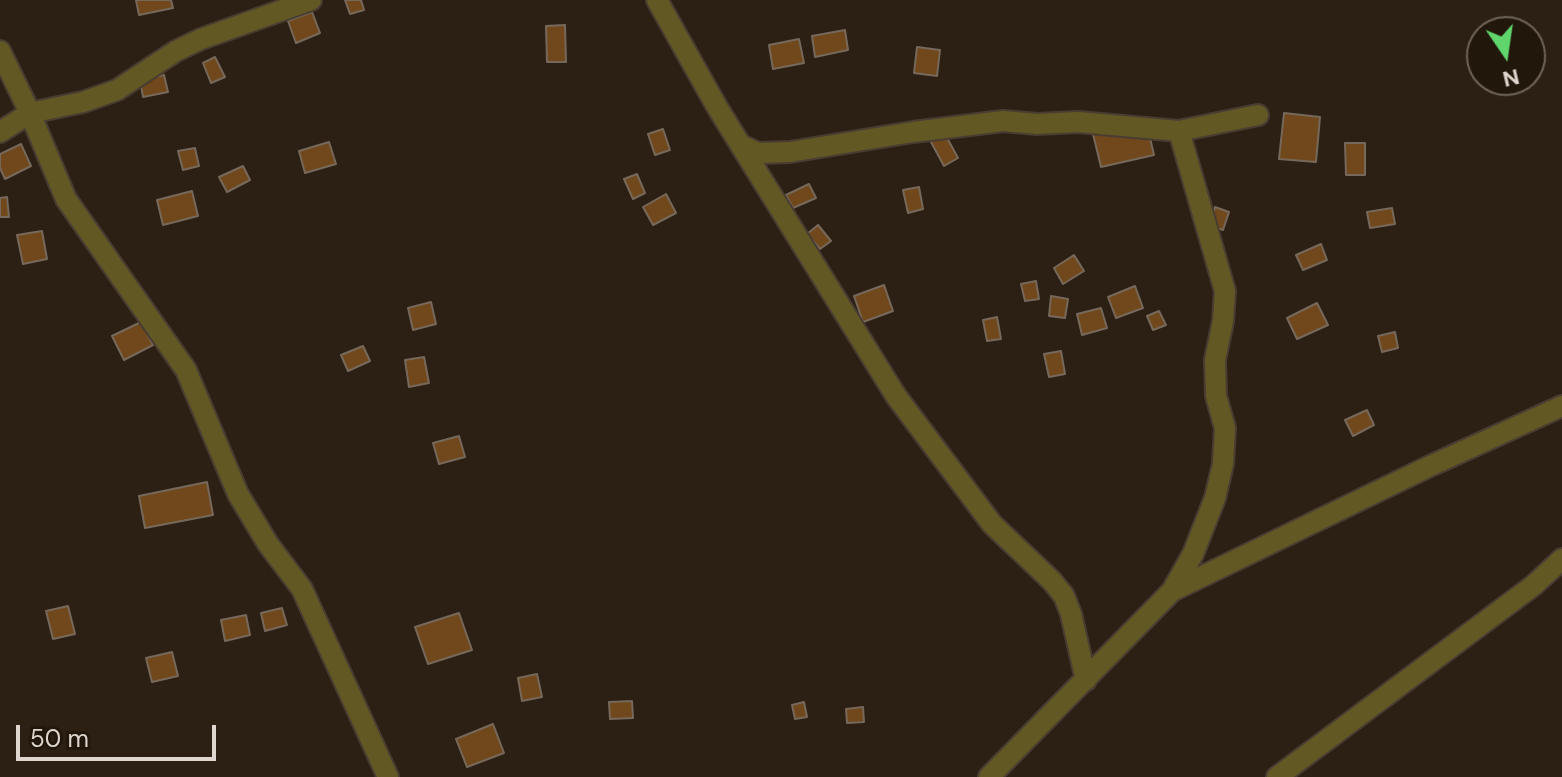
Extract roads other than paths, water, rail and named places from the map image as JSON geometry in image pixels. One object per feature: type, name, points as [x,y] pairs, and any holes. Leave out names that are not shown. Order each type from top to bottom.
[{"type":"street","points":[[0,132],[30,113],[83,102],[117,90],[176,51],[201,39],[311,0]]},
{"type":"street","points":[[657,0],[717,107],[896,396],[992,524],[1064,596],[1086,680]]},
{"type":"street","points":[[0,51],[66,199],[186,370],[238,494],[268,544],[302,589],[388,777]]},
{"type":"street","points":[[743,146],[758,153],[790,152],[1003,121],[1037,124],[1078,122],[1179,131],[1258,115]]},
{"type":"street","points":[[989,777],[1172,591],[1193,554],[1215,498],[1223,464],[1225,428],[1216,396],[1215,360],[1225,291],[1179,131]]},
{"type":"street","points":[[1172,591],[1562,406]]},
{"type":"street","points":[[1277,777],[1534,585],[1562,559]]}]
